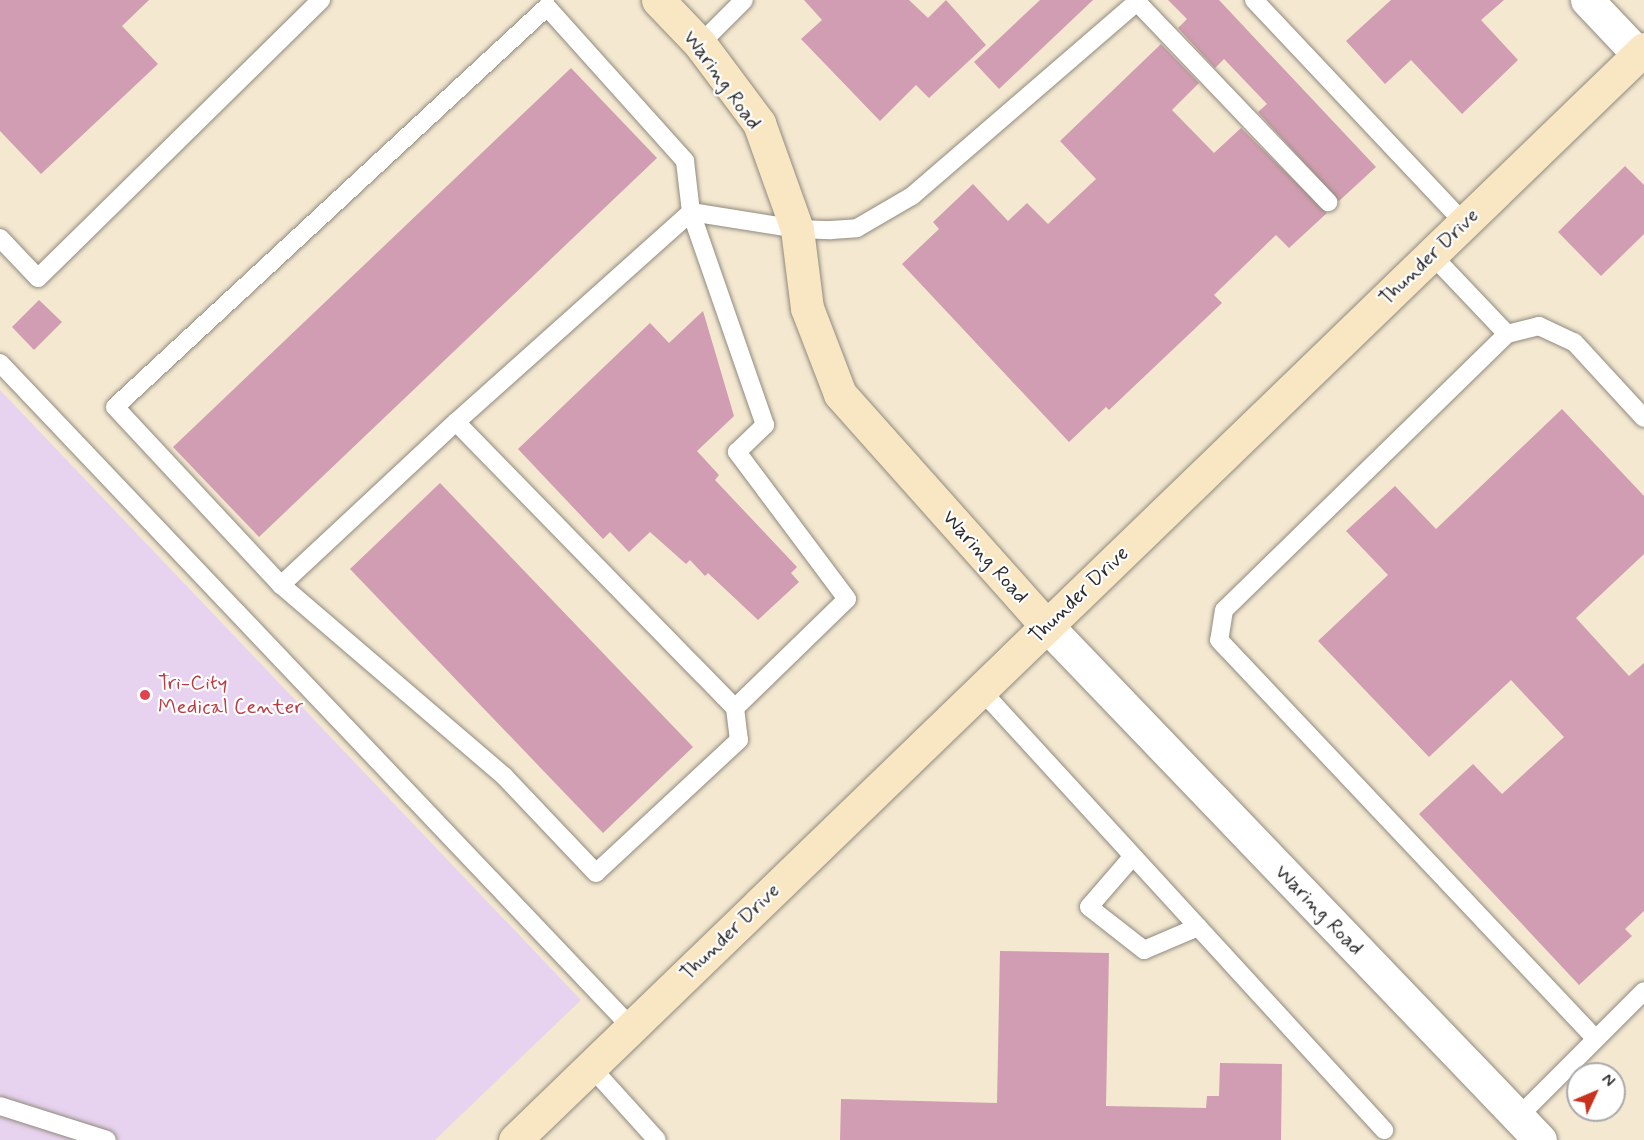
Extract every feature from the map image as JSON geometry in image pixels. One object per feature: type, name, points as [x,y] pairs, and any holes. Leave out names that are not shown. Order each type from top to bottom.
[{"type":"street","name":"Waring Road","points":[[658,0],[700,44],[759,123],[796,229],[807,308],[840,394],[1047,626],[1540,1140]]},
{"type":"street","points":[[1587,0],[1641,52]]},
{"type":"street","name":"Thunder Drive","points":[[515,1140],[1641,52]]},
{"type":"lane","points":[[0,238],[38,278],[321,0]]},
{"type":"lane","points":[[700,44],[744,0]]},
{"type":"lane","points":[[1254,0],[1464,223]]},
{"type":"lane","points":[[691,212],[796,229],[857,228],[912,196],[1138,1],[1328,202]]},
{"type":"lane","points":[[456,422],[735,708],[739,740],[596,873],[504,776],[281,585],[115,407],[547,7],[685,161],[691,212],[765,425],[737,452],[847,599],[735,708]]},
{"type":"lane","points":[[281,585],[456,422],[691,212]]},
{"type":"lane","points":[[1432,255],[1507,334]]},
{"type":"lane","points":[[1595,1038],[1219,640],[1224,610],[1507,334],[1539,326],[1574,342],[1644,418]]},
{"type":"lane","points":[[0,363],[631,1027]]},
{"type":"lane","points":[[981,690],[1384,1130]]},
{"type":"lane","points":[[1133,856],[1089,907],[1144,950],[1198,927]]},
{"type":"lane","points":[[1518,1117],[1644,991]]},
{"type":"lane","points":[[591,1066],[657,1140]]},
{"type":"lane","points":[[0,1106],[107,1140]]},
{"type":"shaded area","name":"Tri-City Medical Center","points":[[0,390],[581,1000],[435,1140],[0,1140]]},
{"type":"building","points":[[0,0],[149,0],[122,26],[158,64],[41,174],[0,131]]},
{"type":"building","points":[[804,0],[909,0],[928,18],[946,0],[986,45],[929,98],[916,85],[880,121],[801,39],[822,20]]},
{"type":"building","points":[[1040,0],[1093,0],[999,89],[974,62]]},
{"type":"building","points":[[1168,0],[1219,0],[1376,167],[1339,201],[1258,112],[1267,104],[1224,59],[1215,68],[1178,28],[1187,19]]},
{"type":"building","points":[[1391,0],[1504,0],[1481,20],[1518,60],[1462,114],[1411,60],[1385,84],[1346,41]]},
{"type":"building","points":[[1161,44],[1199,83],[1172,110],[1214,153],[1241,128],[1327,213],[1289,248],[1276,235],[1214,295],[1222,303],[1109,410],[1106,407],[1069,442],[902,264],[939,229],[933,222],[973,184],[1008,221],[1027,203],[1048,224],[1096,179],[1060,141]]},
{"type":"building","points":[[571,68],[657,158],[259,537],[173,447]]},
{"type":"building","points":[[1625,166],[1644,185],[1644,234],[1601,276],[1558,232]]},
{"type":"building","points":[[39,300],[62,322],[34,350],[12,327]]},
{"type":"building","points":[[703,311],[734,416],[697,451],[719,475],[715,480],[797,567],[791,573],[799,582],[758,620],[708,573],[705,576],[690,560],[686,564],[650,532],[629,552],[610,532],[603,539],[518,449],[650,323],[669,343]]},
{"type":"building","points":[[1562,409],[1644,496],[1644,554],[1576,618],[1629,676],[1644,663],[1644,911],[1625,929],[1632,936],[1579,985],[1419,814],[1473,764],[1502,794],[1564,737],[1511,680],[1429,757],[1318,641],[1388,575],[1346,531],[1395,486],[1436,529]]},
{"type":"building","points":[[440,483],[693,747],[603,833],[350,569]]},
{"type":"building","points":[[1000,951],[1109,953],[1106,1106],[1206,1108],[1207,1096],[1219,1096],[1220,1063],[1282,1064],[1281,1140],[840,1140],[841,1099],[997,1103]]},
{"type":"place","name":"Tri-City Medical Center","points":[[145,695]]}]
